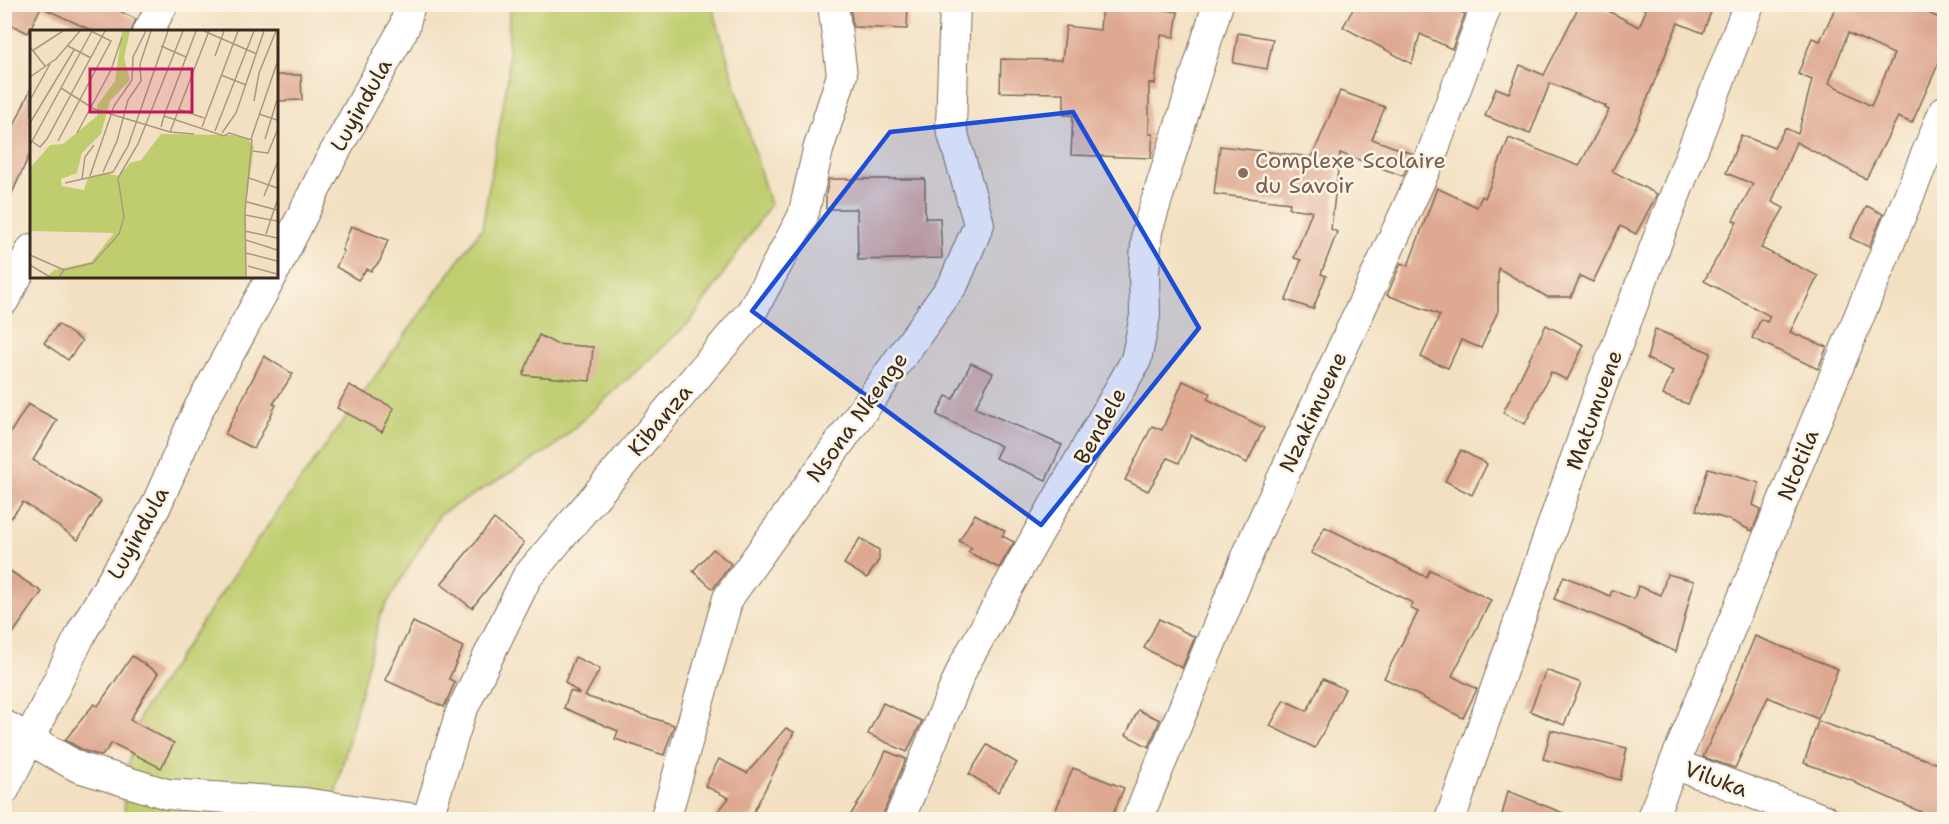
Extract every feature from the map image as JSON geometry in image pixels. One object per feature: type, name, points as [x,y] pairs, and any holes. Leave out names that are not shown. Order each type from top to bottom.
[{"type":"street","points":[[149,30],[163,4]]},
{"type":"street","name":"Luyindula","points":[[278,264],[327,166],[404,28],[410,4]]},
{"type":"street","name":"Kibanza","points":[[425,819],[461,712],[526,577],[752,312],[803,216],[818,150],[842,75],[833,4]]},
{"type":"street","name":"Nsona Nkenge","points":[[665,819],[728,598],[954,283],[980,224],[951,127],[955,4]]},
{"type":"street","name":"Bendele","points":[[899,819],[964,665],[1136,360],[1145,316],[1147,231],[1218,4]]},
{"type":"street","name":"Nzakimuene","points":[[1137,819],[1256,535],[1430,159],[1487,4]]},
{"type":"street","name":"Matumuene","points":[[1450,819],[1600,389],[1749,4]]},
{"type":"street","name":"Ntotila","points":[[1651,819],[1944,111]]},
{"type":"street","points":[[4,300],[30,253]]},
{"type":"street","name":"Luyindula","points":[[4,790],[17,733],[83,630],[155,508],[198,410],[271,278]]},
{"type":"street","points":[[17,733],[78,767],[167,795],[304,803],[425,819]]},
{"type":"street","name":"Viluka","points":[[1674,764],[1825,819]]},
{"type":"highlighted area","points":[[1073,112],[1199,328],[1041,525],[752,311],[890,132]]},
{"type":"green space","points":[[509,5],[712,5],[770,205],[691,321],[551,449],[440,514],[380,615],[329,819],[126,819],[122,789],[140,715],[251,549],[482,228],[508,77]]},
{"type":"building","points":[[4,4],[105,4],[136,19],[132,30],[91,30],[41,7],[28,33],[4,21]]},
{"type":"building","points":[[850,4],[908,4],[907,29],[853,27]]},
{"type":"building","points":[[1102,4],[1131,4],[1178,12],[1174,37],[1161,35],[1155,84],[1149,83],[1149,134],[1153,134],[1151,158],[1071,155],[1073,115],[1064,115],[1064,93],[1000,92],[1001,59],[1062,60],[1066,26],[1100,30]]},
{"type":"building","points":[[1356,4],[1445,4],[1465,14],[1452,49],[1420,34],[1412,64],[1343,27]]},
{"type":"building","points":[[1580,4],[1595,4],[1639,27],[1646,10],[1635,4],[1714,4],[1703,33],[1678,23],[1638,122],[1612,171],[1657,194],[1636,234],[1620,226],[1593,282],[1580,276],[1571,297],[1547,297],[1498,268],[1498,311],[1481,348],[1461,340],[1448,368],[1421,357],[1440,315],[1387,295],[1401,263],[1408,266],[1437,188],[1477,207],[1482,196],[1485,198],[1509,138],[1579,166],[1609,110],[1605,108],[1606,106],[1550,83],[1530,134],[1485,116],[1496,88],[1509,93],[1520,65],[1544,75]]},
{"type":"building","points":[[1837,4],[1907,4],[1944,20],[1944,51],[1912,123],[1898,117],[1866,179],[1796,142],[1772,202],[1784,208],[1761,248],[1818,276],[1790,332],[1827,347],[1818,369],[1752,338],[1761,319],[1767,322],[1770,316],[1704,281],[1737,222],[1733,220],[1753,184],[1726,173],[1741,135],[1774,148],[1785,128],[1798,134],[1812,80],[1798,74],[1812,38],[1820,41]],"holes":[[[1848,33],[1894,54],[1871,106],[1829,83]]]},
{"type":"building","points":[[1238,33],[1273,39],[1267,69],[1233,63]]},
{"type":"building","points":[[278,75],[301,75],[302,100],[278,101]]},
{"type":"building","points":[[30,90],[30,153],[4,211],[4,148]]},
{"type":"building","points":[[1340,91],[1385,107],[1372,139],[1413,154],[1403,176],[1340,153],[1331,229],[1337,232],[1321,274],[1326,276],[1313,309],[1286,300],[1301,260],[1294,258],[1312,211],[1289,208],[1290,203],[1214,194],[1220,146],[1312,157]]},
{"type":"building","points":[[829,179],[925,179],[925,218],[940,218],[942,258],[858,260],[857,209],[826,209]]},
{"type":"building","points":[[1867,206],[1883,214],[1869,247],[1850,238]]},
{"type":"building","points":[[351,226],[388,240],[380,261],[371,271],[367,269],[358,280],[336,267],[344,251],[342,250]]},
{"type":"building","points":[[58,324],[82,341],[68,360],[44,343]]},
{"type":"building","points":[[1546,325],[1584,345],[1567,380],[1551,372],[1525,424],[1503,413]]},
{"type":"building","points":[[1655,329],[1711,353],[1688,404],[1663,395],[1673,371],[1647,359]]},
{"type":"building","points":[[539,335],[556,344],[593,347],[590,381],[523,375]]},
{"type":"building","points":[[264,356],[293,374],[273,404],[276,405],[254,449],[225,434]]},
{"type":"building","points":[[971,363],[993,373],[975,408],[1062,445],[1046,480],[995,458],[1001,446],[937,415],[946,396],[953,399]]},
{"type":"building","points":[[1183,381],[1210,393],[1207,399],[1264,428],[1247,463],[1191,435],[1179,463],[1168,458],[1148,491],[1125,480],[1152,426],[1162,430]]},
{"type":"building","points":[[349,385],[394,408],[382,432],[337,408]]},
{"type":"building","points":[[28,404],[57,420],[33,460],[101,501],[78,540],[23,502],[4,527],[4,443]]},
{"type":"building","points":[[1461,450],[1487,464],[1472,495],[1445,481]]},
{"type":"building","points":[[1708,468],[1759,483],[1753,505],[1761,509],[1752,531],[1730,520],[1696,510]]},
{"type":"building","points":[[975,514],[1005,531],[1002,536],[1014,542],[999,568],[968,552],[972,548],[959,541]]},
{"type":"building","points":[[494,519],[524,543],[472,608],[441,584]]},
{"type":"building","points":[[1325,527],[1426,577],[1430,570],[1491,600],[1452,676],[1477,689],[1463,718],[1384,678],[1418,612],[1410,608],[1413,603],[1311,553]]},
{"type":"building","points":[[860,538],[879,550],[879,560],[867,578],[844,564]]},
{"type":"building","points":[[713,549],[731,564],[713,589],[693,571]]},
{"type":"building","points":[[4,567],[42,592],[4,646]]},
{"type":"building","points":[[1667,574],[1694,581],[1676,652],[1626,628],[1554,599],[1564,576],[1610,596],[1612,590],[1634,599],[1638,586],[1661,595]]},
{"type":"building","points":[[1159,619],[1195,637],[1182,668],[1144,648]]},
{"type":"building","points":[[413,622],[463,647],[449,679],[455,682],[444,707],[385,680]]},
{"type":"building","points":[[1755,636],[1838,669],[1818,719],[1768,697],[1735,768],[1703,757]]},
{"type":"building","points":[[132,656],[158,673],[130,720],[174,743],[161,768],[112,743],[102,756],[85,751],[65,740],[94,704],[98,706]]},
{"type":"building","points":[[575,657],[600,669],[585,696],[674,725],[664,755],[615,739],[618,731],[564,708],[570,691],[580,694],[565,682]]},
{"type":"building","points":[[1546,670],[1581,683],[1564,725],[1530,711]]},
{"type":"building","points":[[1323,679],[1345,689],[1315,748],[1270,726],[1284,700],[1307,711]]},
{"type":"building","points":[[883,703],[922,721],[907,752],[868,734]]},
{"type":"building","points":[[1138,710],[1160,720],[1149,747],[1126,735]]},
{"type":"building","points":[[1818,721],[1944,766],[1944,819],[1937,819],[1855,783],[1855,781],[1804,763]]},
{"type":"building","points":[[786,728],[794,732],[750,819],[712,819],[729,798],[705,786],[719,759],[747,773]]},
{"type":"building","points":[[1551,730],[1627,748],[1620,780],[1543,759]]},
{"type":"building","points":[[987,745],[1017,763],[998,792],[969,774]]},
{"type":"building","points":[[886,751],[906,759],[883,814],[879,819],[848,819],[874,777]]},
{"type":"building","points":[[1073,768],[1124,788],[1111,819],[1052,819]]},
{"type":"building","points":[[1508,791],[1576,818],[1576,819],[1501,819]]},
{"type":"place","name":"Complexe Scolaire du Savoir","points":[[1243,173]]}]
